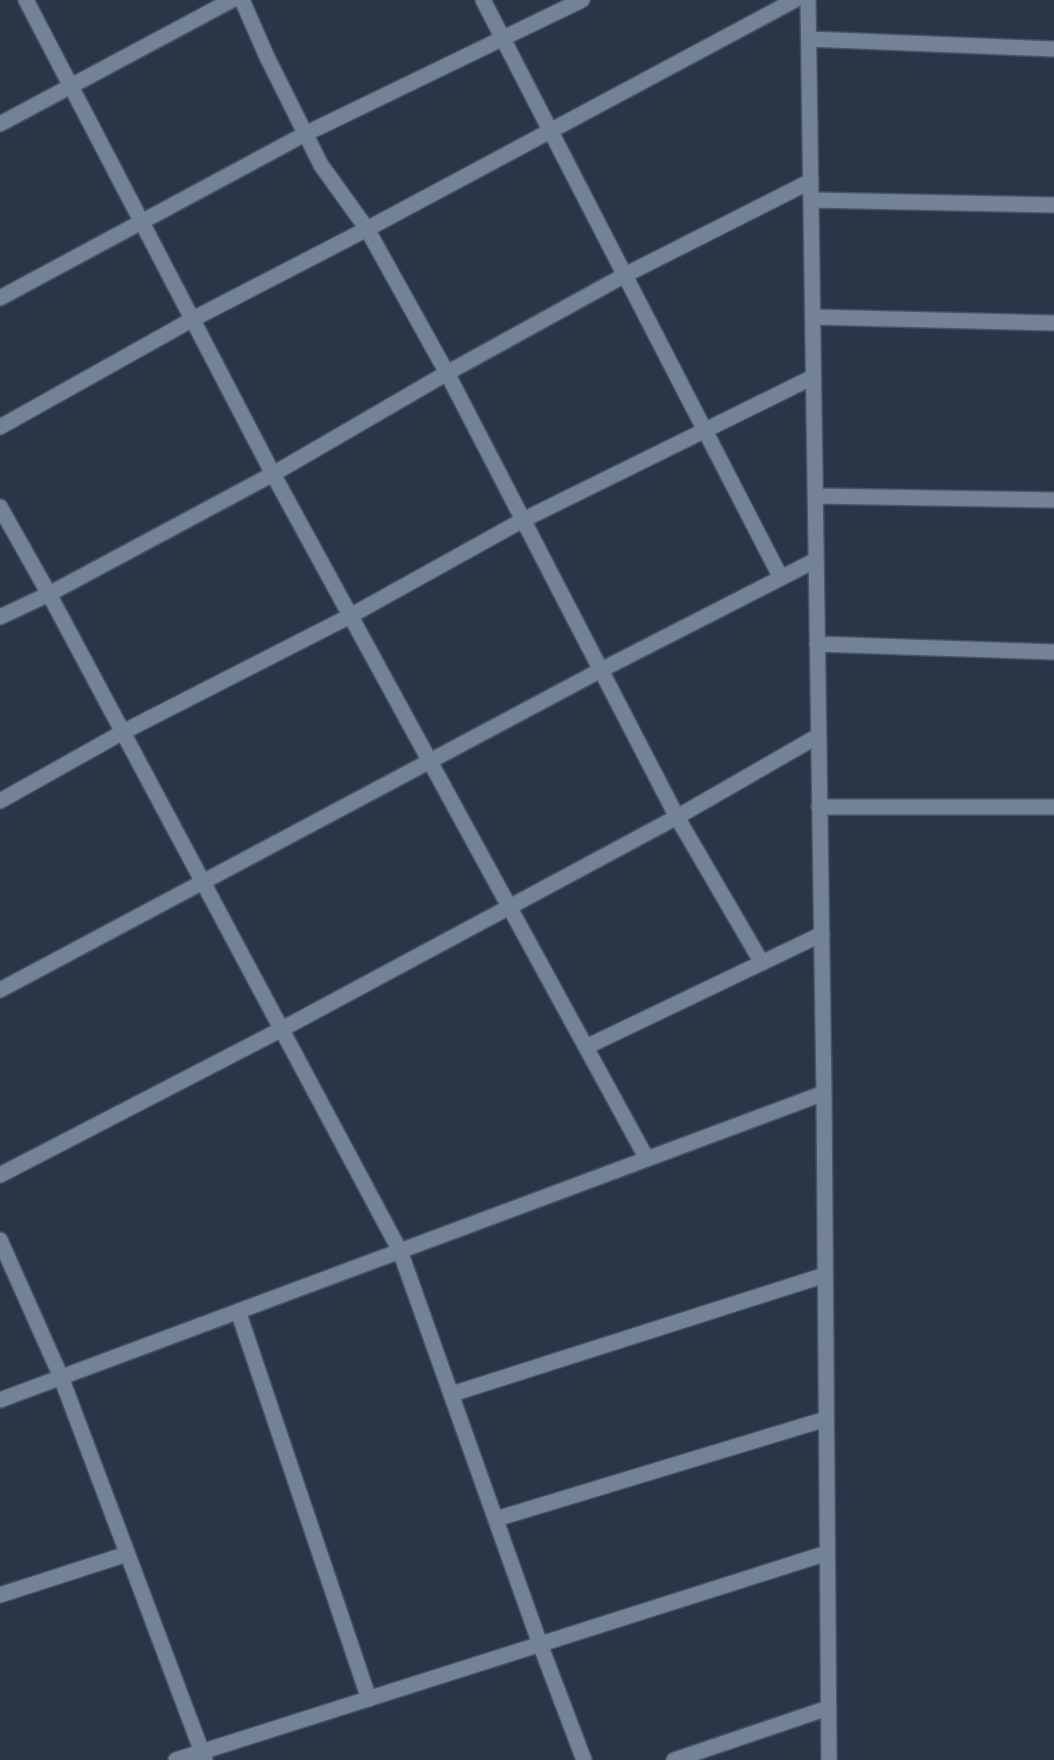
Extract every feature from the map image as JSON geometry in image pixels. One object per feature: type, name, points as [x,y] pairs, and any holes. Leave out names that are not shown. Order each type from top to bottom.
[{"type":"street","points":[[26,0],[273,474],[647,1159]]},
{"type":"street","points":[[0,124],[232,0]]},
{"type":"street","points":[[242,0],[267,57],[321,165],[367,229],[447,373],[677,817],[762,963]]},
{"type":"street","points":[[483,0],[781,578]]},
{"type":"street","points":[[0,298],[305,134],[582,0]]},
{"type":"street","points":[[0,427],[193,319],[367,229],[550,129],[795,0]]},
{"type":"street","points":[[808,0],[824,1093],[829,1760]]},
{"type":"street","points":[[808,39],[1054,49]]},
{"type":"street","points":[[0,617],[49,594],[273,474],[447,373],[625,275],[811,181]]},
{"type":"street","points":[[811,200],[1054,205]]},
{"type":"street","points":[[813,317],[1054,323]]},
{"type":"street","points":[[0,801],[123,732],[350,616],[523,520],[813,377]]},
{"type":"street","points":[[815,496],[1054,500]]},
{"type":"street","points":[[0,507],[49,594],[400,1251],[540,1644],[584,1760]]},
{"type":"street","points":[[0,990],[601,670],[816,561]]},
{"type":"street","points":[[817,645],[1054,652]]},
{"type":"street","points":[[0,1175],[282,1029],[677,817],[818,736]]},
{"type":"street","points":[[819,807],[1054,807]]},
{"type":"street","points":[[586,1047],[822,934]]},
{"type":"street","points":[[0,1400],[824,1093]]},
{"type":"street","points":[[0,1240],[61,1377],[203,1756]]},
{"type":"street","points":[[452,1394],[825,1275]]},
{"type":"street","points":[[238,1311],[369,1699]]},
{"type":"street","points":[[496,1519],[826,1419]]},
{"type":"street","points":[[177,1760],[203,1756],[369,1699],[827,1553]]},
{"type":"street","points":[[0,1595],[127,1554]]},
{"type":"street","points":[[674,1760],[828,1708]]}]
